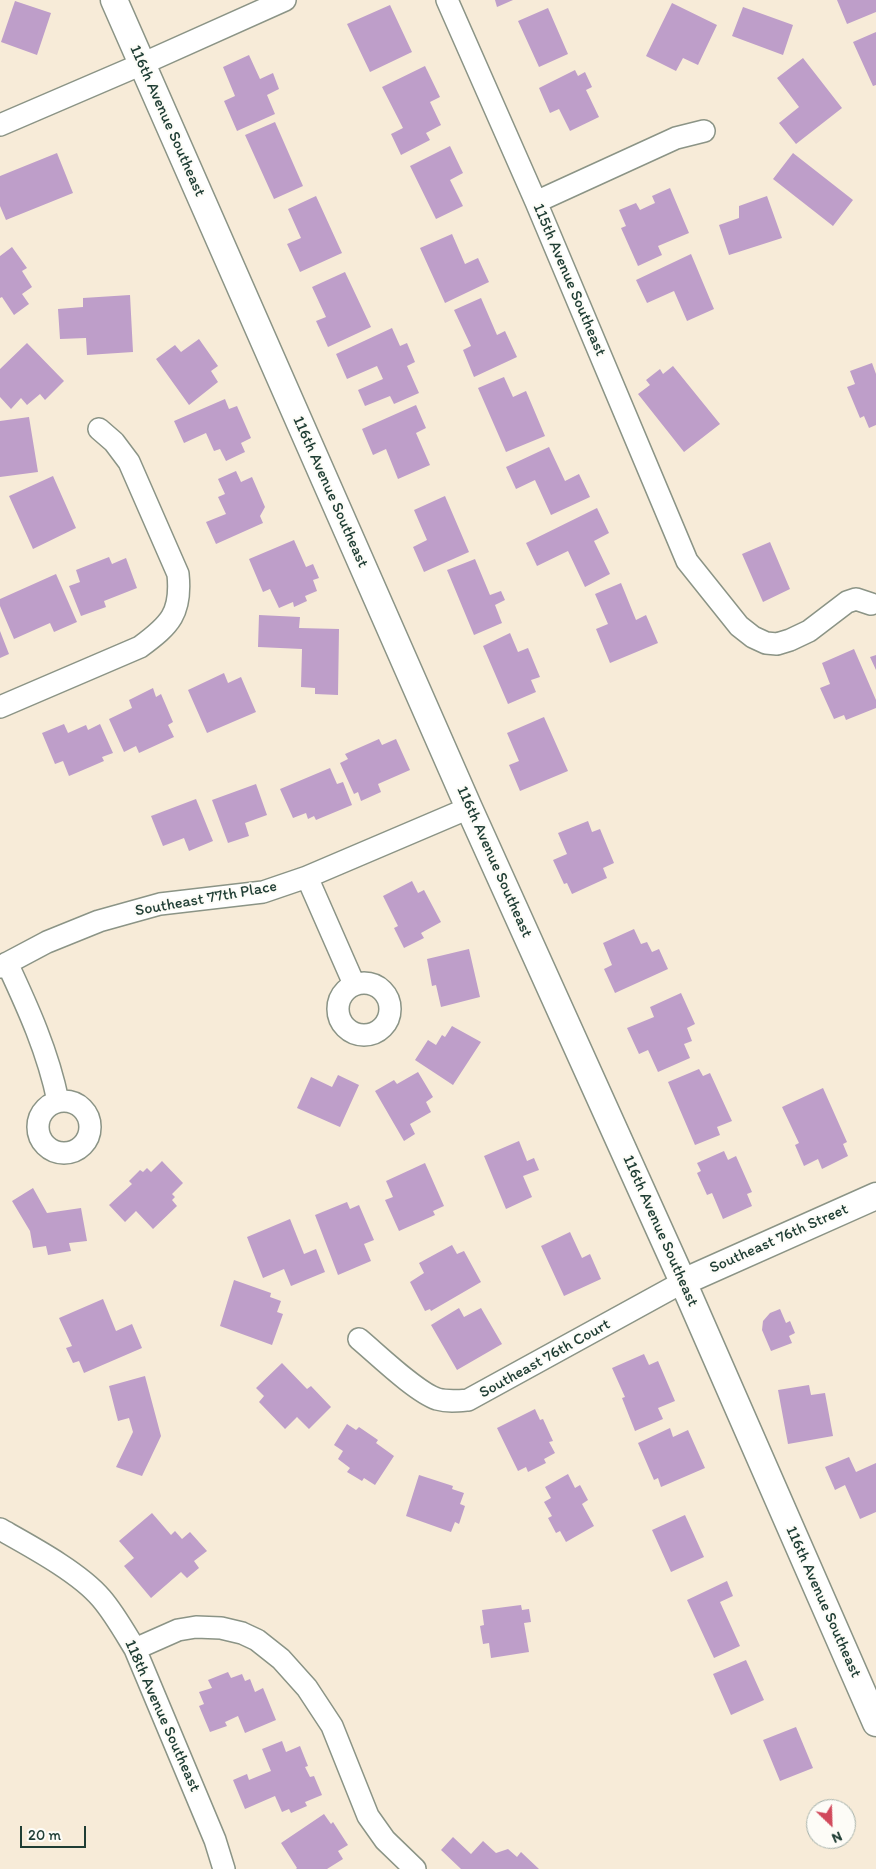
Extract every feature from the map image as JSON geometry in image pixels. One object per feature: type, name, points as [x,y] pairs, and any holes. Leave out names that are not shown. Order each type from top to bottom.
[{"type":"street","name":"116th Avenue Southeast","points":[[114,0],[469,808],[683,1282],[876,1723]]},
{"type":"street","points":[[0,125],[285,0]]},
{"type":"street","name":"115th Avenue Southeast","points":[[447,0],[536,202],[687,561],[739,626],[753,637],[766,642],[777,644],[790,640],[815,626],[847,602],[856,599],[871,604]]},
{"type":"street","points":[[536,202],[676,138],[704,131]]},
{"type":"street","points":[[0,707],[140,646],[158,634],[171,620],[178,606],[180,590],[178,574],[129,462],[114,442],[99,429]]},
{"type":"street","name":"Southeast 77th Place","points":[[3,965],[47,942],[99,921],[160,904],[263,892],[307,877],[469,808]]},
{"type":"street","points":[[307,877],[354,984]]},
{"type":"street","points":[[3,965],[41,1041],[51,1069],[58,1101]]},
{"type":"street","name":"Southeast 76th Street","points":[[683,1282],[876,1196]]},
{"type":"street","name":"Southeast 76th Court","points":[[359,1339],[418,1388],[435,1398],[451,1402],[468,1400],[683,1282]]},
{"type":"street","name":"118th Avenue Southeast","points":[[0,1529],[24,1542],[84,1581],[101,1598],[118,1621],[135,1649],[215,1840],[224,1869]]},
{"type":"street","points":[[135,1649],[178,1630],[196,1627],[221,1628],[242,1633],[257,1640],[281,1659],[307,1688],[332,1726],[368,1816],[385,1840],[415,1869]]},
{"type":"building","points":[[495,0],[513,0],[497,7]]},
{"type":"building","points":[[837,0],[876,0],[876,12],[847,24]]},
{"type":"building","points":[[15,1],[51,13],[37,55],[1,42]]},
{"type":"building","points":[[672,3],[717,25],[698,65],[683,58],[676,71],[646,56]]},
{"type":"building","points":[[390,5],[412,52],[370,72],[347,24]]},
{"type":"building","points":[[743,7],[793,25],[783,55],[732,36]]},
{"type":"building","points":[[548,8],[568,54],[539,67],[518,21]]},
{"type":"building","points":[[876,32],[876,85],[873,86],[853,42]]},
{"type":"building","points":[[249,55],[260,79],[273,73],[279,89],[267,95],[275,114],[237,131],[224,101],[235,96],[223,67]]},
{"type":"building","points":[[803,58],[842,108],[796,144],[779,123],[799,107],[777,78]]},
{"type":"building","points":[[425,66],[440,97],[430,102],[441,125],[426,133],[430,140],[401,155],[391,134],[403,128],[382,87]]},
{"type":"building","points":[[575,70],[578,76],[585,72],[592,87],[586,90],[599,117],[570,131],[559,109],[550,113],[539,88]]},
{"type":"building","points":[[275,122],[303,186],[274,199],[245,135]]},
{"type":"building","points":[[450,146],[463,173],[450,180],[463,206],[436,219],[410,166]]},
{"type":"building","points":[[57,153],[73,193],[6,220],[0,206],[0,176]]},
{"type":"building","points":[[793,153],[853,200],[833,226],[773,179]]},
{"type":"building","points":[[670,188],[689,233],[658,246],[662,255],[638,266],[621,228],[626,226],[619,210],[636,203],[640,210],[655,203],[652,196]]},
{"type":"building","points":[[316,196],[342,253],[300,272],[287,244],[301,238],[288,209]]},
{"type":"building","points":[[767,196],[782,238],[729,255],[719,225],[739,218],[739,206]]},
{"type":"building","points":[[452,234],[465,264],[478,258],[489,282],[445,303],[420,248]]},
{"type":"building","points":[[12,247],[27,268],[22,271],[32,287],[22,294],[29,304],[14,315],[2,297],[0,298],[0,256]]},
{"type":"building","points":[[691,254],[714,309],[687,321],[674,291],[647,303],[636,280]]},
{"type":"building","points":[[345,272],[371,327],[328,347],[316,321],[326,317],[312,287]]},
{"type":"building","points":[[130,295],[133,352],[87,355],[86,338],[60,339],[58,309],[83,307],[83,298]]},
{"type":"building","points":[[481,298],[497,335],[505,331],[517,357],[474,377],[463,350],[471,346],[454,310]]},
{"type":"building","points":[[392,328],[400,346],[407,343],[415,362],[407,366],[419,393],[394,404],[390,396],[365,406],[358,390],[383,379],[377,366],[347,379],[336,354]]},
{"type":"building","points":[[199,339],[218,366],[211,371],[218,382],[189,405],[156,359],[175,345],[181,352]]},
{"type":"building","points":[[27,343],[64,381],[45,400],[40,394],[27,405],[21,398],[11,409],[0,397],[0,369]]},
{"type":"building","points":[[872,363],[876,374],[876,425],[869,428],[864,416],[860,418],[847,387],[855,384],[850,371]]},
{"type":"building","points":[[673,366],[720,424],[684,452],[638,394],[650,385],[646,380],[660,369],[663,374]]},
{"type":"building","points":[[504,377],[513,397],[526,391],[545,436],[506,452],[478,388]]},
{"type":"building","points":[[225,399],[229,409],[237,406],[251,438],[241,443],[245,452],[226,461],[220,449],[214,451],[206,433],[184,443],[174,421]]},
{"type":"building","points":[[416,405],[426,428],[416,433],[430,465],[398,479],[386,449],[373,455],[362,429]]},
{"type":"building","points":[[29,417],[38,472],[0,477],[0,421]]},
{"type":"building","points":[[549,447],[565,481],[579,474],[590,497],[551,515],[535,480],[516,489],[506,467]]},
{"type":"building","points":[[236,471],[241,482],[252,477],[265,507],[260,516],[263,523],[216,544],[206,522],[226,514],[218,497],[225,494],[218,479]]},
{"type":"building","points":[[53,476],[76,528],[33,549],[9,496]]},
{"type":"building","points":[[445,496],[469,552],[424,572],[413,547],[427,540],[414,510]]},
{"type":"building","points":[[597,508],[609,533],[594,541],[610,574],[585,587],[568,551],[537,566],[526,543]]},
{"type":"building","points":[[294,540],[306,567],[313,564],[319,578],[313,580],[317,591],[305,596],[307,601],[294,607],[293,602],[279,608],[270,589],[263,592],[249,559]]},
{"type":"building","points":[[770,542],[790,589],[763,602],[742,554]]},
{"type":"building","points":[[109,557],[112,564],[126,558],[137,588],[104,601],[106,607],[81,616],[69,586],[80,582],[76,570]]},
{"type":"building","points":[[475,559],[490,595],[501,591],[505,600],[495,605],[502,623],[474,635],[447,570]]},
{"type":"building","points":[[56,574],[77,622],[54,632],[50,623],[14,639],[0,606],[0,599]]},
{"type":"building","points":[[621,583],[636,620],[646,615],[658,643],[610,663],[596,629],[608,624],[595,594]]},
{"type":"building","points":[[259,615],[300,617],[299,628],[339,629],[338,695],[315,694],[315,688],[301,687],[302,649],[258,647]]},
{"type":"building","points":[[0,631],[9,654],[0,658]]},
{"type":"building","points":[[510,633],[518,652],[528,648],[540,677],[531,680],[536,692],[508,704],[483,646]]},
{"type":"building","points":[[854,649],[876,700],[876,708],[846,720],[844,715],[834,719],[820,688],[830,684],[822,663]]},
{"type":"building","points":[[876,655],[876,670],[870,657]]},
{"type":"building","points":[[224,673],[228,683],[241,677],[256,712],[207,733],[188,690]]},
{"type":"building","points":[[153,688],[156,697],[161,694],[173,722],[168,725],[174,737],[139,753],[136,746],[124,752],[109,719],[132,708],[129,700]]},
{"type":"building","points":[[544,717],[568,771],[520,791],[509,765],[519,761],[507,733]]},
{"type":"building","points":[[64,724],[68,733],[86,725],[88,730],[100,724],[113,753],[102,757],[104,761],[69,776],[63,761],[55,764],[42,733]]},
{"type":"building","points":[[379,739],[382,745],[396,739],[410,770],[378,784],[381,792],[361,801],[358,792],[354,794],[340,763],[348,759],[345,754]]},
{"type":"building","points":[[330,768],[337,784],[343,782],[352,805],[316,820],[314,816],[308,819],[306,813],[293,818],[280,789]]},
{"type":"building","points":[[256,784],[267,815],[245,823],[249,836],[228,843],[212,800]]},
{"type":"building","points":[[196,799],[213,841],[189,851],[184,838],[163,846],[151,816]]},
{"type":"building","points":[[588,821],[592,832],[600,829],[614,863],[603,868],[607,878],[572,894],[567,883],[564,884],[553,860],[567,854],[558,833]]},
{"type":"building","points":[[412,881],[418,893],[424,890],[441,922],[421,933],[424,938],[404,948],[394,928],[398,926],[383,896]]},
{"type":"building","points":[[634,929],[641,944],[647,942],[652,952],[659,949],[668,969],[615,993],[604,969],[612,965],[603,943]]},
{"type":"building","points":[[469,949],[480,997],[441,1007],[436,985],[432,986],[427,959]]},
{"type":"building","points":[[681,993],[695,1024],[687,1028],[692,1041],[684,1044],[690,1058],[658,1072],[648,1050],[639,1054],[627,1028],[654,1017],[650,1007]]},
{"type":"building","points":[[452,1026],[481,1042],[453,1085],[415,1060],[428,1040],[436,1045],[442,1035],[445,1037]]},
{"type":"building","points":[[699,1069],[703,1076],[710,1073],[732,1121],[717,1127],[720,1135],[695,1145],[668,1082]]},
{"type":"building","points":[[418,1072],[433,1097],[426,1102],[431,1112],[410,1124],[415,1134],[404,1141],[375,1091],[394,1080],[397,1084]]},
{"type":"building","points":[[338,1075],[359,1085],[340,1127],[297,1108],[311,1077],[332,1087]]},
{"type":"building","points":[[823,1088],[847,1142],[843,1144],[848,1156],[822,1169],[818,1159],[804,1166],[795,1145],[799,1143],[782,1107]]},
{"type":"building","points":[[519,1141],[527,1161],[534,1158],[539,1170],[523,1176],[532,1197],[506,1209],[484,1156]]},
{"type":"building","points":[[724,1151],[728,1160],[736,1156],[752,1192],[747,1194],[752,1206],[723,1219],[712,1193],[707,1195],[697,1173],[701,1171],[697,1163]]},
{"type":"building","points":[[162,1161],[183,1183],[172,1194],[175,1197],[172,1200],[177,1206],[153,1229],[136,1211],[125,1222],[109,1205],[132,1184],[129,1181],[140,1170],[143,1172],[147,1168],[151,1172]]},
{"type":"building","points":[[425,1163],[444,1206],[433,1211],[435,1215],[399,1231],[385,1200],[393,1197],[386,1181]]},
{"type":"building","points":[[33,1188],[47,1213],[81,1208],[87,1241],[69,1243],[71,1251],[48,1255],[46,1246],[33,1248],[30,1231],[12,1201]]},
{"type":"building","points":[[347,1202],[350,1209],[359,1205],[374,1240],[364,1244],[371,1261],[338,1275],[315,1215]]},
{"type":"building","points":[[290,1219],[304,1254],[316,1249],[325,1272],[291,1286],[284,1269],[263,1278],[247,1237]]},
{"type":"building","points":[[570,1232],[582,1258],[590,1254],[601,1279],[564,1296],[541,1246]]},
{"type":"building","points":[[452,1245],[457,1254],[464,1251],[481,1282],[431,1311],[430,1309],[425,1311],[410,1282],[424,1273],[419,1263]]},
{"type":"building","points":[[234,1280],[271,1293],[270,1297],[281,1301],[277,1312],[283,1314],[272,1345],[220,1326]]},
{"type":"building","points":[[103,1299],[116,1331],[132,1324],[142,1348],[84,1373],[79,1361],[73,1363],[66,1348],[72,1346],[59,1318]]},
{"type":"building","points":[[459,1308],[464,1317],[481,1308],[502,1344],[457,1370],[431,1325]]},
{"type":"building","points":[[780,1309],[786,1323],[790,1321],[795,1333],[789,1336],[792,1343],[771,1351],[762,1330],[763,1321],[770,1313]]},
{"type":"building","points":[[644,1354],[649,1365],[658,1361],[675,1401],[658,1408],[663,1419],[635,1431],[622,1398],[625,1397],[612,1368]]},
{"type":"building","points":[[282,1363],[307,1389],[311,1386],[331,1407],[309,1429],[297,1417],[285,1429],[259,1402],[264,1396],[256,1388]]},
{"type":"building","points":[[145,1376],[161,1436],[142,1476],[116,1467],[133,1432],[129,1418],[118,1421],[109,1386]]},
{"type":"building","points":[[809,1385],[811,1395],[825,1393],[833,1436],[788,1444],[778,1390]]},
{"type":"building","points":[[535,1409],[540,1420],[543,1419],[553,1441],[549,1442],[555,1453],[544,1459],[546,1463],[528,1472],[526,1467],[518,1471],[497,1428]]},
{"type":"building","points":[[347,1424],[356,1430],[359,1427],[378,1440],[376,1443],[394,1456],[375,1485],[364,1478],[362,1481],[347,1472],[350,1468],[338,1459],[343,1451],[334,1445]]},
{"type":"building","points":[[670,1428],[673,1437],[688,1430],[705,1468],[661,1487],[658,1478],[654,1480],[638,1443]]},
{"type":"building","points":[[849,1457],[856,1472],[876,1463],[876,1512],[860,1519],[845,1485],[835,1490],[825,1467]]},
{"type":"building","points":[[568,1474],[575,1488],[580,1485],[588,1500],[582,1504],[594,1526],[566,1542],[560,1531],[556,1533],[548,1518],[552,1516],[544,1502],[551,1498],[545,1487]]},
{"type":"building","points":[[419,1475],[453,1486],[452,1489],[464,1493],[460,1504],[465,1506],[459,1524],[455,1522],[451,1532],[406,1516]]},
{"type":"building","points":[[152,1513],[171,1535],[175,1531],[182,1539],[190,1532],[207,1551],[194,1561],[199,1568],[187,1578],[181,1572],[151,1598],[124,1566],[134,1558],[119,1541]]},
{"type":"building","points":[[685,1515],[704,1557],[671,1572],[652,1530]]},
{"type":"building","points":[[727,1581],[733,1596],[720,1602],[740,1646],[714,1658],[687,1600]]},
{"type":"building","points":[[521,1605],[522,1610],[529,1609],[531,1622],[524,1623],[529,1652],[491,1658],[489,1643],[483,1644],[480,1626],[484,1625],[482,1610]]},
{"type":"building","points":[[746,1660],[764,1700],[731,1715],[713,1674]]},
{"type":"building","points":[[228,1672],[231,1678],[242,1674],[245,1681],[250,1679],[255,1692],[263,1688],[276,1720],[245,1733],[238,1716],[225,1722],[227,1726],[210,1732],[199,1706],[204,1704],[199,1692],[212,1688],[208,1680]]},
{"type":"building","points":[[796,1727],[813,1768],[780,1781],[763,1740]]},
{"type":"building","points":[[282,1741],[286,1752],[300,1746],[308,1766],[305,1767],[310,1777],[314,1776],[322,1795],[305,1802],[307,1806],[291,1813],[289,1809],[282,1812],[275,1796],[245,1809],[233,1780],[247,1774],[249,1780],[271,1771],[262,1749]]},
{"type":"building","points":[[324,1814],[331,1824],[333,1822],[348,1845],[338,1851],[343,1859],[327,1869],[296,1869],[281,1843]]},
{"type":"building","points":[[453,1837],[471,1854],[483,1841],[496,1853],[508,1849],[517,1857],[521,1852],[539,1869],[461,1869],[441,1850]]}]
